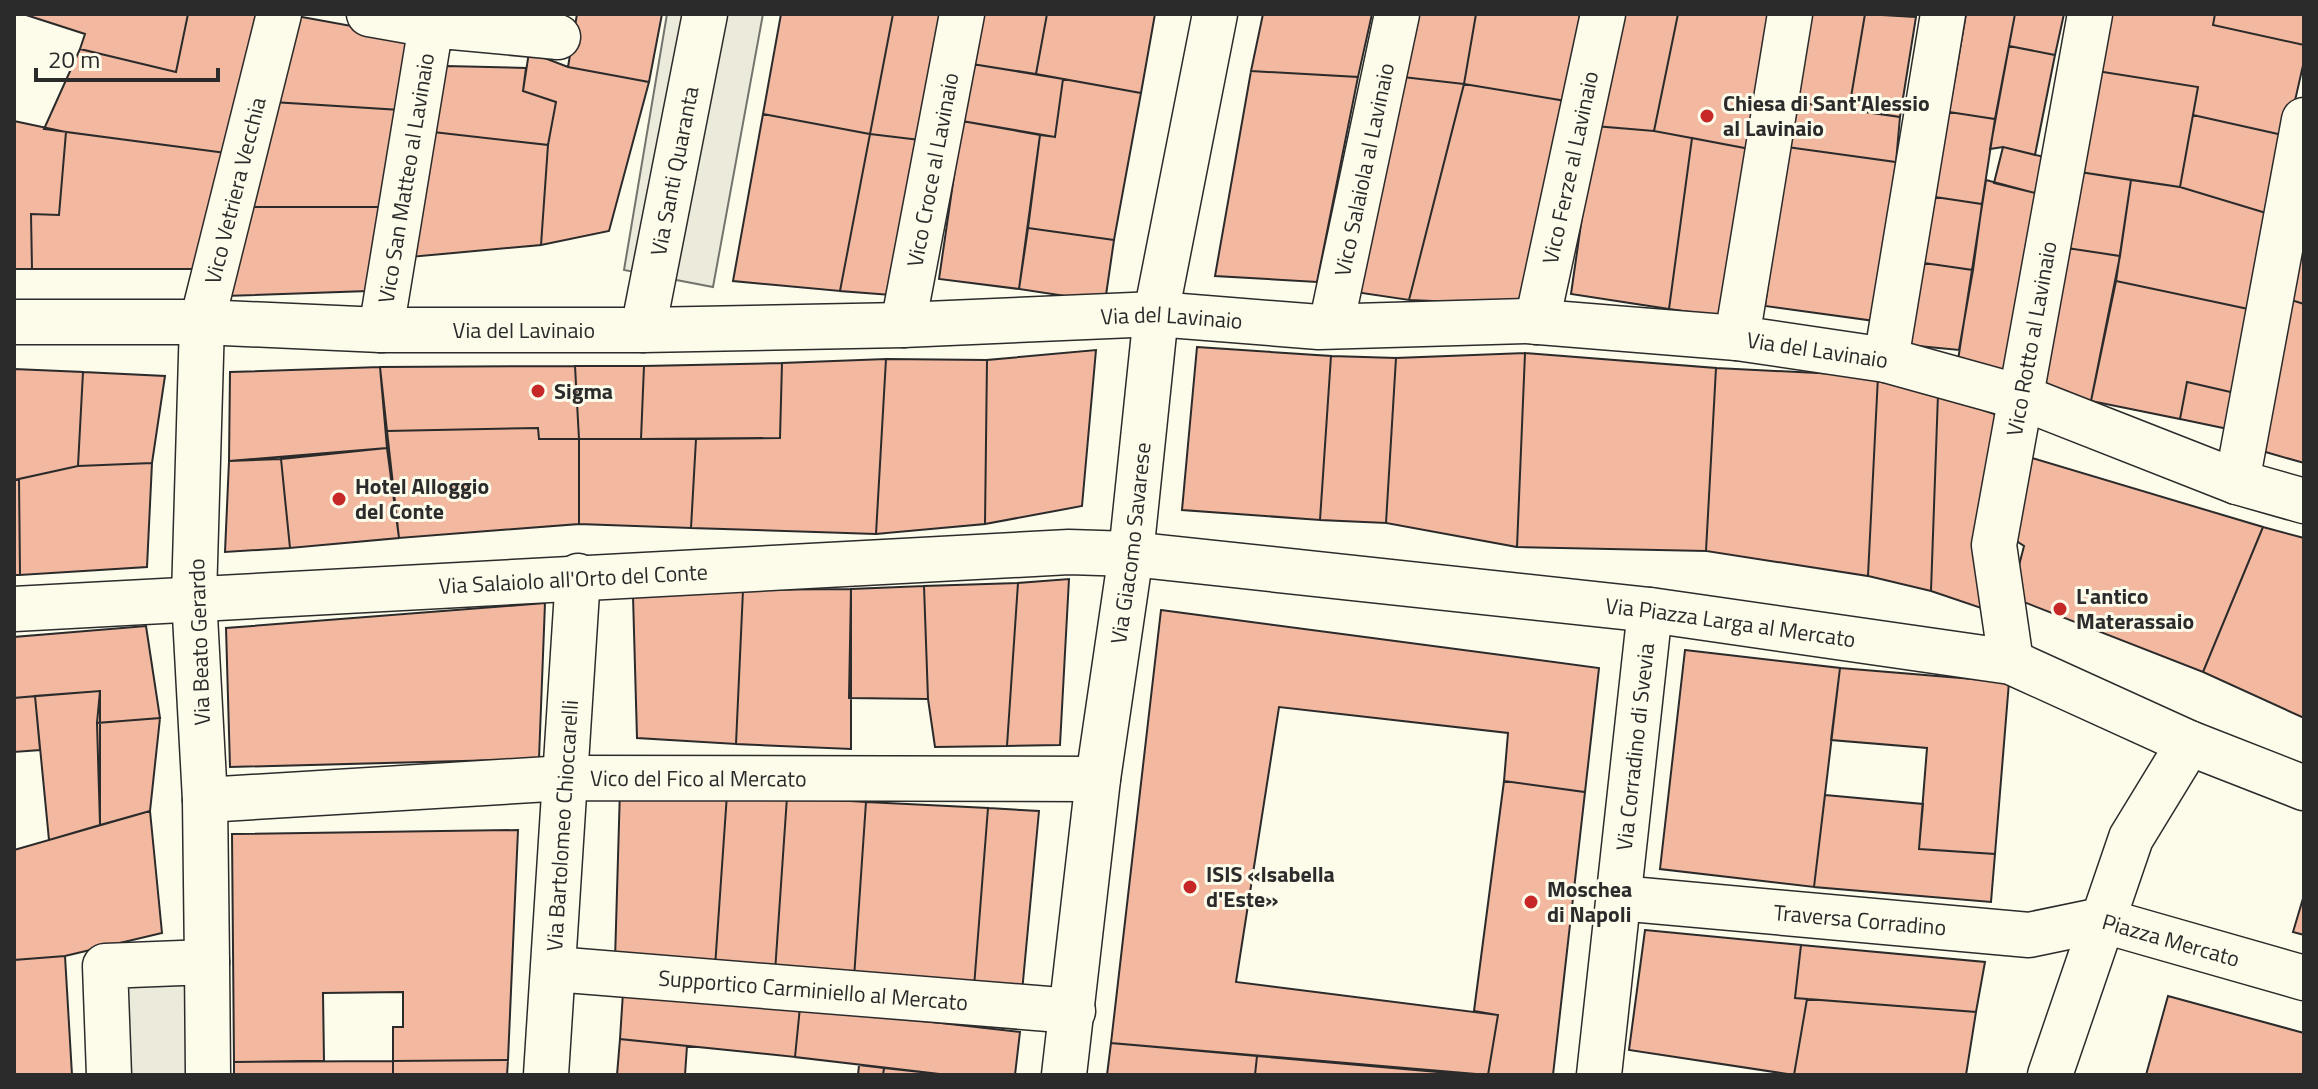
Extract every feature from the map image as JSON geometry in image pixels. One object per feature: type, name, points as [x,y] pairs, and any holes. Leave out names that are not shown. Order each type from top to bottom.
[{"type":"street","name":"Vico Vetriera Vecchia","points":[[202,322],[279,14]]},
{"type":"street","name":"Vico San Matteo al Lavinaio","points":[[369,14],[431,25],[558,37]]},
{"type":"street","name":"Via Santi Quaranta","points":[[643,330],[705,14]]},
{"type":"street","name":"Vico Croce al Lavinaio","points":[[903,325],[962,14]]},
{"type":"street","name":"Via Giacomo Savarese","points":[[1064,1075],[1098,779],[1131,554],[1156,314],[1215,14]]},
{"type":"street","name":"Vico Salaiola al Lavinaio","points":[[1331,326],[1397,14]]},
{"type":"street","name":"Vico Ferze al Lavinaio","points":[[1537,322],[1603,14]]},
{"type":"street","points":[[1737,338],[1790,14]]},
{"type":"street","points":[[1886,360],[1943,14]]},
{"type":"street","name":"Vico Rotto al Lavinaio","points":[[2011,662],[1994,545],[2090,14]]},
{"type":"street","name":"Vico San Matteo al Lavinaio","points":[[381,330],[431,25]]},
{"type":"street","points":[[2237,482],[2304,120]]},
{"type":"street","name":"Via del Lavinaio","points":[[14,322],[202,322],[381,330],[643,330],[903,325],[1156,314],[1331,326],[1537,322],[1737,338],[1886,360],[2023,398],[2237,482],[2304,501]]},
{"type":"street","name":"Via Beato Gerardo","points":[[202,322],[194,597],[205,800],[208,1075]]},
{"type":"street","name":"Via Salaiolo all'Orto del Conte","points":[[14,609],[578,576],[1069,552],[1131,554]]},
{"type":"street","name":"Via Piazza Larga al Mercato","points":[[1131,554],[1650,610],[2011,662],[2189,743],[2304,788]]},
{"type":"street","name":"Via Bartolomeo Chioccarelli","points":[[546,1075],[578,576]]},
{"type":"street","name":"Via Corradino di Svevia","points":[[1599,1075],[1650,610]]},
{"type":"street","points":[[2101,920],[2131,838],[2189,743]]},
{"type":"street","name":"Vico del Fico al Mercato","points":[[205,800],[565,778],[1098,779]]},
{"type":"street","name":"Traversa Corradino","points":[[1619,898],[2029,935],[2101,920]]},
{"type":"street","name":"Piazza Mercato","points":[[2050,1075],[2101,920],[2304,978]]},
{"type":"street","points":[[109,1075],[105,966],[207,962]]},
{"type":"street","name":"Supportico Carminiello al Mercato","points":[[554,969],[1073,1011]]},
{"type":"shaded area","points":[[667,14],[763,14],[713,287],[624,270]]},
{"type":"shaded area","points":[[207,962],[208,1075],[109,1075],[105,966]]},
{"type":"building","points":[[23,14],[188,14],[176,72],[80,49],[85,34]]},
{"type":"building","points":[[188,14],[256,14],[226,153],[44,129],[80,49],[176,72]]},
{"type":"building","points":[[577,14],[662,14],[649,82],[568,67]]},
{"type":"building","points":[[781,14],[893,14],[870,134],[763,114]]},
{"type":"building","points":[[893,14],[944,14],[920,140],[870,134]]},
{"type":"building","points":[[981,14],[1047,14],[1036,74],[972,64]]},
{"type":"building","points":[[1047,14],[1155,14],[1141,93],[1036,74]]},
{"type":"building","points":[[1263,14],[1372,14],[1358,77],[1251,71]]},
{"type":"building","points":[[1406,14],[1476,14],[1464,84],[1394,76]]},
{"type":"building","points":[[1476,14],[1580,14],[1566,101],[1464,84]]},
{"type":"building","points":[[1618,14],[1678,14],[1654,131],[1595,126]]},
{"type":"building","points":[[1678,14],[1775,14],[1750,149],[1654,131]]},
{"type":"building","points":[[1809,14],[1865,14],[1849,109],[1794,102]]},
{"type":"building","points":[[1865,14],[1916,17],[1900,117],[1849,109]]},
{"type":"building","points":[[1966,14],[2015,14],[1995,119],[1949,112]]},
{"type":"building","points":[[2015,14],[2064,14],[2055,55],[2009,46]]},
{"type":"building","points":[[2107,14],[2215,14],[2213,25],[2304,45],[2304,61],[2287,136],[2193,115],[2198,87],[2097,71]]},
{"type":"building","points":[[2215,14],[2304,14],[2304,45],[2213,25]]},
{"type":"building","points":[[291,15],[412,37],[400,110],[273,102]]},
{"type":"building","points":[[2009,46],[2055,55],[2035,155],[2003,147],[1990,149]]},
{"type":"building","points":[[529,52],[568,67],[649,82],[609,231],[541,245],[548,145],[556,102],[523,91]]},
{"type":"building","points":[[972,64],[1063,79],[1055,137],[962,121]]},
{"type":"building","points":[[446,66],[526,68],[523,91],[556,102],[548,145],[433,132]]},
{"type":"building","points":[[1251,71],[1358,77],[1317,282],[1215,276]]},
{"type":"building","points":[[2097,71],[2198,87],[2180,187],[2080,172]]},
{"type":"building","points":[[1394,76],[1464,84],[1409,300],[1355,292]]},
{"type":"building","points":[[1063,79],[1141,93],[1114,240],[1028,228],[1040,135],[1055,137]]},
{"type":"building","points":[[1464,84],[1566,101],[1525,305],[1409,300]]},
{"type":"building","points":[[273,102],[400,110],[383,207],[247,207]]},
{"type":"building","points":[[1794,102],[1900,117],[1896,162],[1787,147]]},
{"type":"building","points":[[1949,112],[1995,119],[1982,204],[1935,197]]},
{"type":"building","points":[[763,114],[870,134],[840,291],[733,281]]},
{"type":"building","points":[[2193,115],[2287,136],[2266,213],[2180,187]]},
{"type":"building","points":[[14,121],[66,132],[59,215],[31,214],[32,269],[14,269]]},
{"type":"building","points":[[962,121],[1040,135],[1019,289],[939,279]]},
{"type":"building","points":[[1595,126],[1692,138],[1669,309],[1571,294]]},
{"type":"building","points":[[66,132],[226,153],[197,269],[32,269],[31,214],[59,215]]},
{"type":"building","points":[[433,132],[548,145],[541,245],[410,257]]},
{"type":"building","points":[[870,134],[920,140],[891,295],[840,291]]},
{"type":"building","points":[[1692,138],[1750,149],[1724,317],[1669,309]]},
{"type":"building","points":[[1787,147],[1896,162],[1875,321],[1765,306]]},
{"type":"building","points":[[2003,147],[2048,158],[2039,194],[1994,183]]},
{"type":"building","points":[[2080,172],[2131,180],[2120,256],[2067,248]]},
{"type":"building","points":[[1986,180],[2039,194],[2006,374],[1958,360]]},
{"type":"building","points":[[2131,180],[2180,187],[2266,213],[2253,310],[2116,281]]},
{"type":"building","points":[[1935,197],[1982,204],[1973,270],[1924,263]]},
{"type":"building","points":[[247,207],[383,207],[368,291],[225,296]]},
{"type":"building","points":[[1028,228],[1114,240],[1105,302],[1019,289]]},
{"type":"building","points":[[2297,244],[2304,245],[2304,304],[2288,299]]},
{"type":"building","points":[[2067,248],[2120,256],[2091,401],[2041,385]]},
{"type":"building","points":[[1924,263],[1973,270],[1959,350],[1908,345]]},
{"type":"building","points":[[2116,281],[2253,310],[2235,393],[2187,382],[2180,419],[2091,401]]},
{"type":"building","points":[[2288,299],[2304,304],[2304,463],[2262,451]]},
{"type":"building","points":[[1197,347],[1331,356],[1320,520],[1182,510]]},
{"type":"building","points":[[1096,350],[1082,506],[985,524],[987,360]]},
{"type":"building","points":[[1525,353],[1517,547],[1386,523],[1396,358]]},
{"type":"building","points":[[1525,353],[1716,368],[1706,551],[1517,547]]},
{"type":"building","points":[[1331,356],[1396,358],[1386,523],[1320,520]]},
{"type":"building","points":[[886,359],[987,360],[985,524],[876,534]]},
{"type":"building","points":[[886,359],[876,534],[691,528],[696,439],[780,438],[782,363]]},
{"type":"building","points":[[782,363],[780,438],[641,439],[644,366]]},
{"type":"building","points":[[575,366],[579,439],[539,439],[538,428],[387,431],[380,367]]},
{"type":"building","points":[[575,366],[644,366],[641,439],[579,439]]},
{"type":"building","points":[[380,367],[387,448],[229,461],[230,372]]},
{"type":"building","points":[[1716,368],[1878,376],[1868,576],[1706,551]]},
{"type":"building","points":[[14,369],[83,372],[78,466],[14,480]]},
{"type":"building","points":[[83,372],[165,376],[152,463],[78,466]]},
{"type":"building","points":[[1878,376],[1938,394],[1931,591],[1868,576]]},
{"type":"building","points":[[2187,382],[2235,393],[2228,429],[2180,419]]},
{"type":"building","points":[[1938,394],[2000,416],[1984,609],[1931,591]]},
{"type":"building","points":[[538,428],[539,439],[579,439],[579,524],[399,538],[387,431]]},
{"type":"building","points":[[579,439],[696,439],[691,528],[579,524]]},
{"type":"building","name":"Hotel Alloggio del Conte","points":[[387,448],[399,538],[290,548],[281,459]]},
{"type":"building","points":[[2032,458],[2263,527],[2203,672],[2011,597],[2024,546],[2007,535]]},
{"type":"building","points":[[281,459],[290,548],[225,552],[229,461]]},
{"type":"building","points":[[152,463],[147,567],[20,575],[19,479],[78,466]]},
{"type":"building","points":[[19,479],[20,575],[14,575],[14,480]]},
{"type":"building","points":[[2263,527],[2304,538],[2304,718],[2203,672]]},
{"type":"building","points":[[1069,579],[1060,745],[1007,746],[1018,583]]},
{"type":"building","points":[[1018,583],[1007,746],[935,747],[928,699],[924,586]]},
{"type":"building","points":[[924,586],[928,699],[849,698],[851,589]]},
{"type":"building","points":[[851,589],[851,749],[736,744],[743,590]]},
{"type":"building","points":[[743,590],[736,744],[637,738],[633,596]]},
{"type":"building","points":[[545,603],[539,759],[230,767],[226,628]]},
{"type":"building","name":"ISIS «Isabella d'Este»","points":[[1161,610],[1599,668],[1585,792],[1504,781],[1508,733],[1279,707],[1236,982],[1498,1015],[1488,1075],[1111,1043]]},
{"type":"building","points":[[146,626],[160,718],[97,723],[100,691],[14,698],[14,637]]},
{"type":"building","points":[[1685,650],[1840,668],[1814,887],[1660,869]]},
{"type":"building","points":[[1840,668],[2009,682],[1995,854],[1919,849],[1927,748],[1831,740]]},
{"type":"building","points":[[100,691],[100,825],[49,840],[35,696]]},
{"type":"building","points":[[35,696],[40,750],[14,752],[14,698]]},
{"type":"building","points":[[160,718],[150,811],[100,825],[97,723]]},
{"type":"building","name":"Moschea di Napoli","points":[[1504,781],[1585,792],[1553,1075],[1488,1075],[1498,1015],[1474,1011]]},
{"type":"building","points":[[620,789],[727,794],[715,967],[615,960]]},
{"type":"building","points":[[727,794],[787,797],[775,972],[715,967]]},
{"type":"building","points":[[1825,795],[1923,804],[1919,849],[1995,854],[1991,902],[1814,887]]},
{"type":"building","points":[[787,797],[866,802],[854,978],[775,972]]},
{"type":"building","points":[[866,802],[988,808],[974,987],[854,978]]},
{"type":"building","points":[[988,808],[1039,811],[1022,992],[974,987]]},
{"type":"building","points":[[150,811],[162,933],[65,956],[14,960],[14,850]]},
{"type":"building","points":[[518,830],[508,1060],[393,1061],[393,1027],[403,1027],[403,992],[323,993],[324,1061],[234,1062],[232,834]]},
{"type":"building","points":[[2304,895],[2304,935],[2293,932]]},
{"type":"building","points":[[1645,930],[1801,945],[1795,998],[1807,999],[1794,1075],[1629,1050]]},
{"type":"building","points":[[1801,945],[1985,962],[1976,1012],[1795,998]]},
{"type":"building","points":[[65,956],[72,1075],[14,1075],[14,960]]},
{"type":"building","points":[[623,992],[800,1007],[795,1057],[620,1039]]},
{"type":"building","points":[[2168,996],[2304,1033],[2304,1075],[2146,1075]]},
{"type":"building","points":[[1807,999],[1976,1012],[1966,1075],[1794,1075]]},
{"type":"building","points":[[800,1007],[1020,1032],[1015,1075],[948,1075],[795,1057]]},
{"type":"building","points":[[620,1039],[687,1046],[685,1075],[617,1075]]},
{"type":"building","points":[[1111,1043],[1257,1056],[1255,1075],[1107,1075]]},
{"type":"building","points":[[1257,1056],[1472,1075],[1255,1075]]},
{"type":"building","points":[[508,1060],[507,1075],[393,1075],[393,1061]]},
{"type":"building","points":[[393,1061],[393,1075],[234,1075],[234,1062]]},
{"type":"building","points":[[859,1065],[884,1068],[883,1075],[858,1075]]},
{"type":"building","points":[[884,1068],[948,1075],[883,1075]]},
{"type":"place","name":"Chiesa di Sant'Alessio al Lavinaio","points":[[1707,116]]},
{"type":"place","name":"Sigma","points":[[538,391]]},
{"type":"place","name":"Hotel Alloggio del Conte","points":[[339,499]]},
{"type":"place","name":"L'antico Materassaio","points":[[2060,609]]},
{"type":"place","name":"ISIS «Isabella d'Este»","points":[[1190,887]]},
{"type":"place","name":"Moschea di Napoli","points":[[1531,902]]}]
